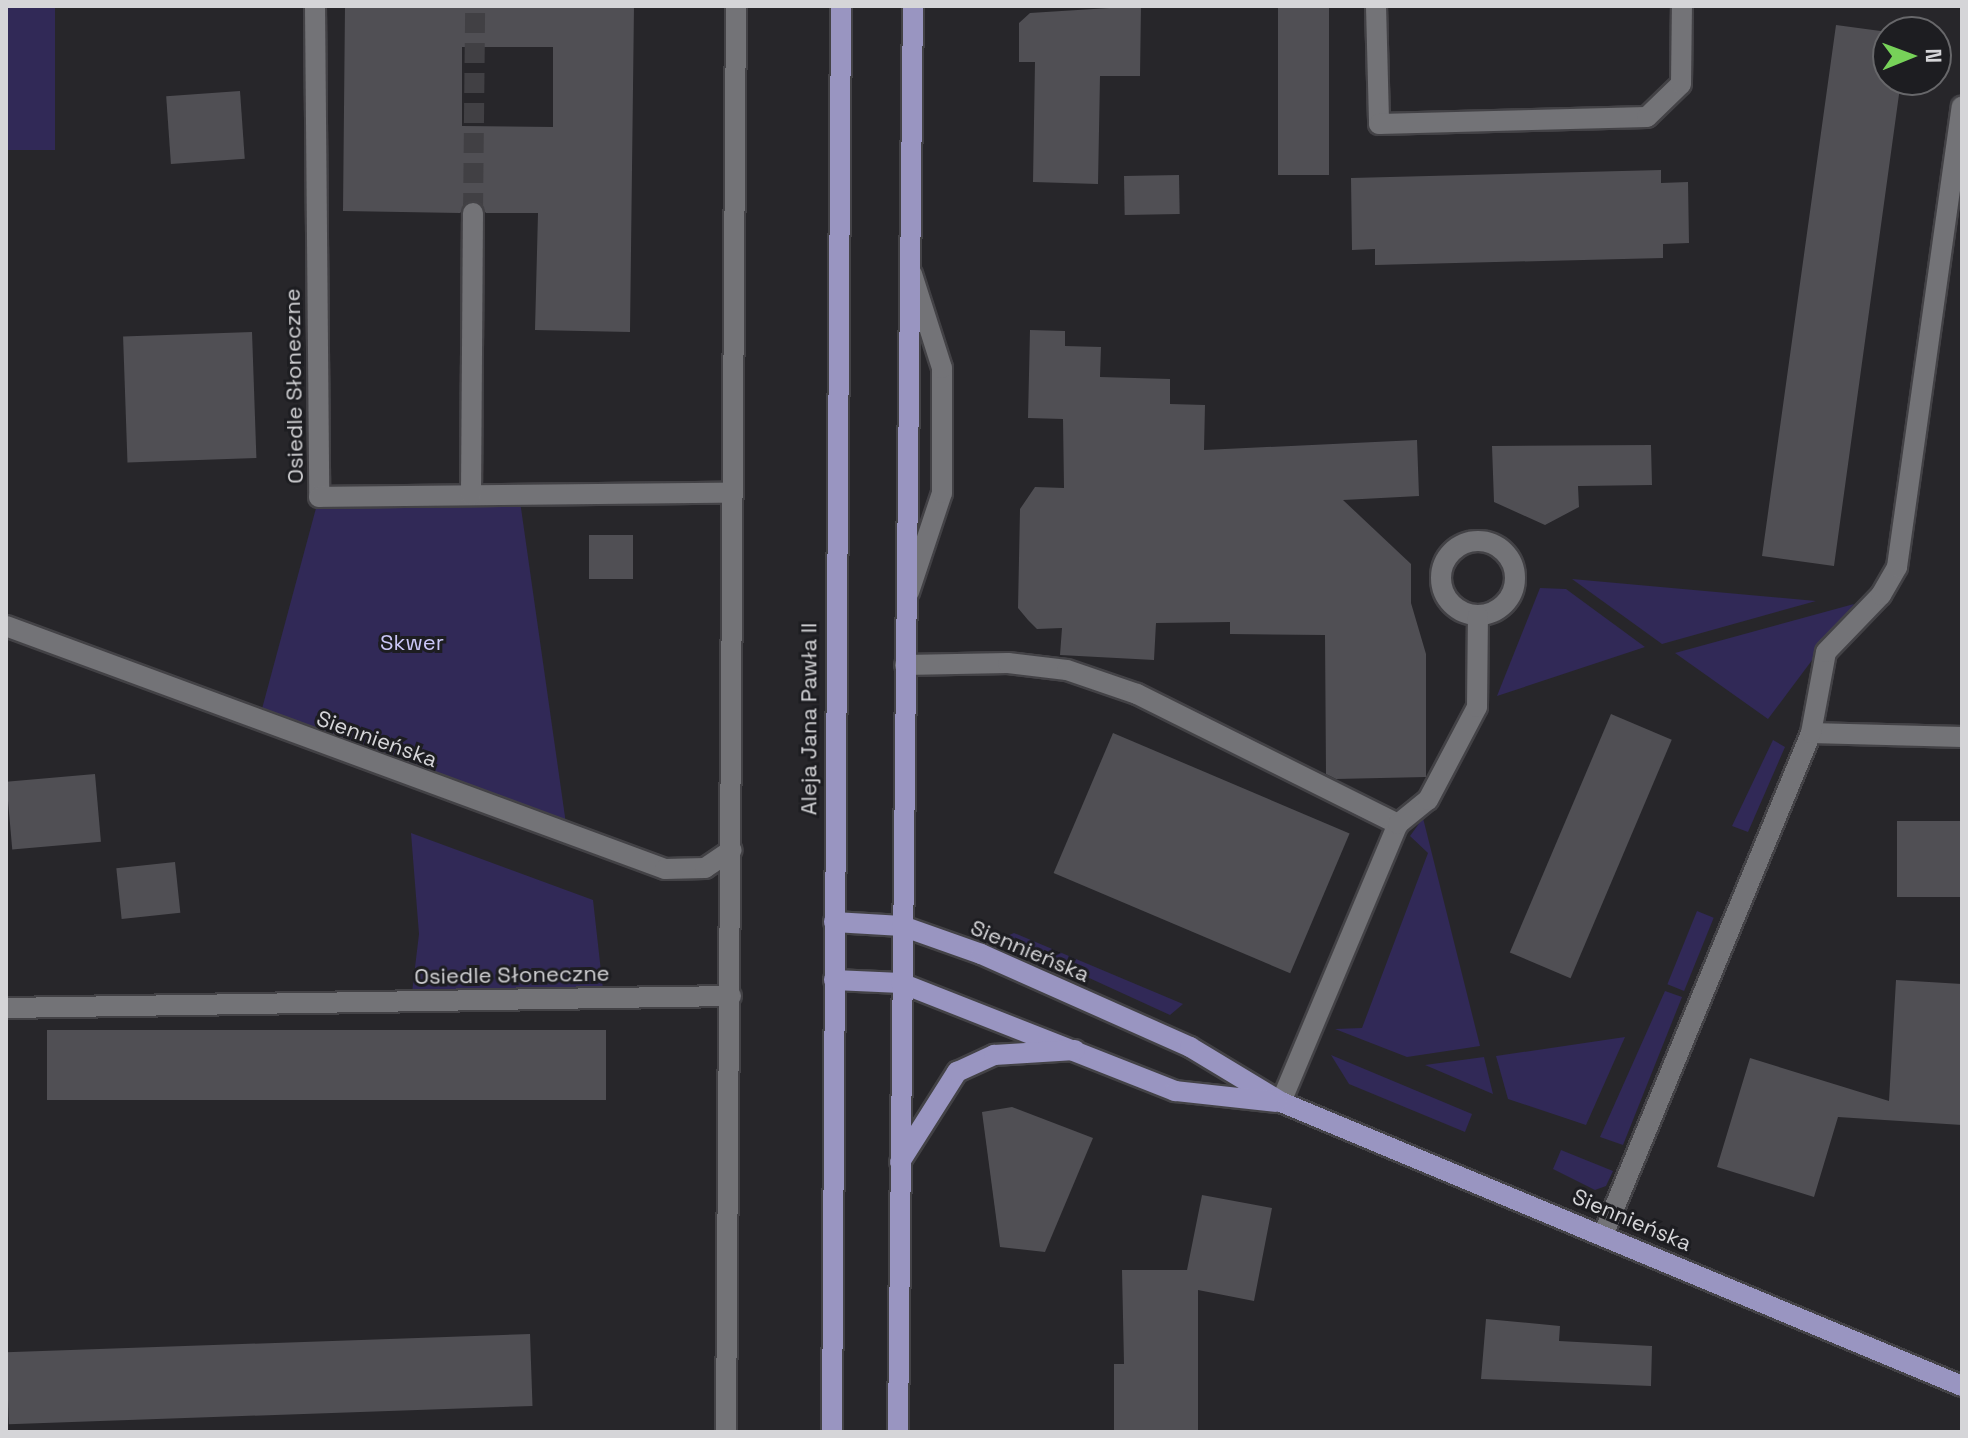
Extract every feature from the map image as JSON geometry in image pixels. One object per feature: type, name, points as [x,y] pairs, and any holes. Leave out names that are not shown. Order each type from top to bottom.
[{"type":"main road","name":"Aleja Jana Pawła II","points":[[832,1432],[841,6]]},
{"type":"main road","points":[[898,1432],[913,6]]},
{"type":"main road","name":"Siennieńska","points":[[834,922],[902,926],[1190,1047],[1281,1102],[1962,1386]]},
{"type":"main road","name":"Siennieńska","points":[[834,980],[901,983],[1082,1050],[1175,1091],[1281,1102]]},
{"type":"main road","points":[[900,1162],[957,1072],[994,1055],[1082,1050]]},
{"type":"street","name":"Osiedle Słoneczne","points":[[315,6],[319,497],[732,493]]},
{"type":"street","points":[[726,1432],[736,6]]},
{"type":"street","points":[[1376,6],[1379,124],[1647,117],[1681,84],[1682,6]]},
{"type":"street","points":[[1603,1235],[1811,733],[1826,652],[1881,595],[1897,567],[1962,107]]},
{"type":"street","points":[[471,495],[473,213]]},
{"type":"street","points":[[905,603],[942,493],[942,368],[912,272]]},
{"type":"street","points":[[1281,1102],[1398,824],[1428,800],[1477,707],[1478,616]]},
{"type":"street","name":"Siennieńska","points":[[6,626],[665,869],[705,868],[732,850]]},
{"type":"street","points":[[905,665],[1008,663],[1067,670],[1137,694],[1398,824]]},
{"type":"street","points":[[1811,733],[1962,737]]},
{"type":"street","name":"Osiedle Słoneczne","points":[[6,1008],[731,996]]},
{"type":"green space","points":[[6,6],[55,6],[55,150],[6,150]]},
{"type":"green space","name":"Skwer","points":[[519,494],[567,831],[259,720],[319,497]]},
{"type":"green space","points":[[1572,579],[1816,601],[1662,644]]},
{"type":"green space","points":[[1540,588],[1566,589],[1645,647],[1497,696]]},
{"type":"green space","points":[[1854,604],[1768,719],[1675,653]]},
{"type":"green space","points":[[1773,740],[1785,747],[1748,832],[1732,826]]},
{"type":"green space","points":[[1423,818],[1480,1046],[1407,1057],[1335,1029],[1362,1028],[1428,853],[1410,836]]},
{"type":"green space","points":[[411,833],[593,900],[604,998],[411,1001],[419,934]]},
{"type":"green space","points":[[1697,911],[1714,918],[1684,991],[1667,984]]},
{"type":"green space","points":[[1014,933],[1183,1004],[1170,1015],[1002,938]]},
{"type":"green space","points":[[1665,991],[1682,997],[1623,1145],[1600,1137]]},
{"type":"green space","points":[[1625,1037],[1586,1125],[1508,1099],[1496,1056]]},
{"type":"green space","points":[[1331,1055],[1472,1114],[1465,1132],[1349,1084]]},
{"type":"green space","points":[[1484,1057],[1493,1094],[1425,1065]]},
{"type":"green space","points":[[1561,1150],[1613,1171],[1606,1186],[1595,1190],[1553,1169]]},
{"type":"building","points":[[345,6],[634,6],[630,332],[535,330],[538,213],[486,213],[474,200],[460,213],[343,211]],"holes":[[[462,47],[553,47],[553,127],[462,126]]]},
{"type":"building","points":[[1141,6],[1140,76],[1100,76],[1098,184],[1033,182],[1035,62],[1019,62],[1019,23],[1030,13]]},
{"type":"building","points":[[1278,6],[1329,6],[1329,175],[1278,175]]},
{"type":"building","points":[[1836,25],[1872,30],[1872,96],[1899,96],[1834,566],[1762,556]]},
{"type":"building","points":[[240,91],[245,159],[171,164],[166,96]]},
{"type":"building","points":[[1661,170],[1661,183],[1688,182],[1689,243],[1663,244],[1663,258],[1375,265],[1375,249],[1352,250],[1351,178]]},
{"type":"building","points":[[1179,175],[1180,214],[1125,215],[1124,176]]},
{"type":"building","points":[[1030,330],[1065,331],[1065,346],[1101,347],[1100,377],[1170,379],[1170,404],[1205,405],[1204,450],[1417,440],[1419,496],[1343,500],[1411,564],[1411,603],[1426,654],[1426,777],[1336,779],[1326,774],[1325,635],[1230,634],[1230,622],[1156,623],[1154,660],[1060,655],[1062,628],[1037,629],[1028,620],[1018,608],[1020,509],[1035,487],[1064,488],[1063,419],[1028,418]]},
{"type":"building","points":[[252,332],[256,458],[127,462],[123,337]]},
{"type":"building","points":[[1651,445],[1652,485],[1578,486],[1579,507],[1545,525],[1494,502],[1492,446]]},
{"type":"building","points":[[589,535],[633,535],[633,579],[589,579]]},
{"type":"building","points":[[1611,714],[1672,740],[1571,978],[1510,952]]},
{"type":"building","points":[[1113,733],[1350,833],[1290,973],[1054,873]]},
{"type":"building","points":[[95,774],[101,842],[12,849],[6,782]]},
{"type":"building","points":[[1897,821],[1962,821],[1962,897],[1897,897]]},
{"type":"building","points":[[175,862],[180,913],[122,919],[116,868]]},
{"type":"building","points":[[1896,980],[1962,984],[1962,1125],[1838,1117],[1814,1197],[1717,1167],[1750,1058],[1889,1101]]},
{"type":"building","points":[[47,1030],[606,1030],[606,1100],[47,1100]]},
{"type":"building","points":[[1012,1107],[1093,1138],[1045,1252],[1000,1247],[982,1112]]},
{"type":"building","points":[[1202,1195],[1272,1208],[1254,1301],[1198,1290],[1198,1432],[1114,1432],[1114,1364],[1124,1364],[1122,1270],[1187,1270]]},
{"type":"building","points":[[1486,1319],[1560,1326],[1559,1341],[1652,1346],[1651,1386],[1481,1379]]},
{"type":"building","points":[[530,1334],[533,1406],[9,1424],[6,1352]]},
{"type":"tunnel","points":[[473,213],[475,6]]}]
